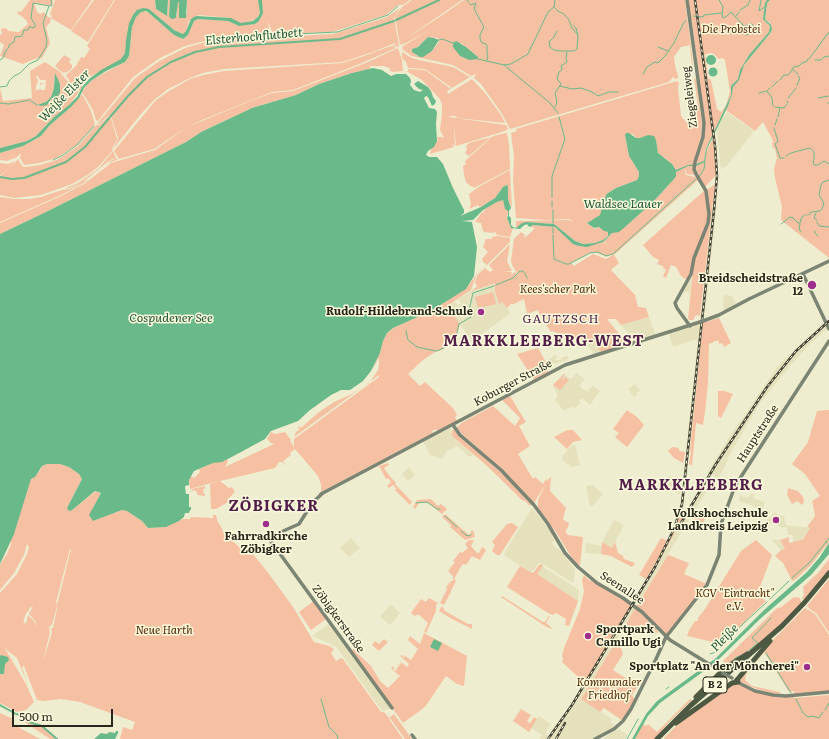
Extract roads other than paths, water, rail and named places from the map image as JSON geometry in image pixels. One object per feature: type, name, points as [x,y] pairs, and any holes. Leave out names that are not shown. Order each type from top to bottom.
[{"type":"highway","name":"B 2","points":[[657,739],[703,695],[762,645],[805,605],[829,573]]},
{"type":"highway","name":"B 2","points":[[660,739],[696,704],[770,641],[805,605],[829,577]]},
{"type":"highway","points":[[675,723],[734,681],[770,641]]},
{"type":"highway","points":[[670,726],[719,671],[762,645]]},
{"type":"main road","name":"Ziegeleiweg","points":[[687,0],[704,123],[703,137],[694,165],[698,178],[706,191],[709,217],[694,258],[691,274],[676,300],[675,305],[690,326]]},
{"type":"main road","name":"Koburger Straße","points":[[270,539],[299,524],[313,502],[321,494],[568,364],[702,322],[717,316],[749,298],[829,261]]},
{"type":"main road","points":[[803,274],[829,329]]},
{"type":"main road","name":"Hauptstraße","points":[[595,739],[614,729],[628,714],[656,660],[666,637],[708,583],[719,554],[721,523],[736,484],[829,341]]},
{"type":"main road","name":"Seenallee","points":[[453,425],[461,436],[501,470],[533,504],[576,566],[597,583],[620,596],[642,612],[666,637],[734,681],[765,694],[792,695],[828,692]]},
{"type":"main road","name":"Zöbigkerstraße","points":[[270,539],[392,708]]},
{"type":"main road","points":[[412,735],[415,739]]},
{"type":"water","points":[[155,0],[168,0],[167,16],[156,9]]},
{"type":"water","points":[[170,0],[187,0],[186,18],[179,18],[178,2],[176,18],[170,18]]},
{"type":"water","points":[[258,0],[262,0],[263,13],[259,21],[255,24],[239,26],[228,21],[198,19],[194,21],[188,35],[183,39],[174,35],[146,11],[141,12],[136,17],[132,27],[129,56],[125,62],[92,80],[84,88],[79,98],[71,107],[50,125],[41,136],[23,146],[0,153],[0,148],[27,141],[36,136],[54,117],[77,97],[82,87],[89,79],[101,70],[121,59],[125,53],[129,23],[137,10],[143,8],[149,9],[174,30],[183,34],[186,31],[191,19],[196,16],[231,18],[241,23],[253,21],[260,13]]},
{"type":"water","name":"Cospudener See","points":[[767,0],[770,0],[767,3],[765,19],[771,25],[771,32],[744,65],[739,80],[733,87],[732,94],[728,106],[707,149],[705,162],[696,166],[688,166],[676,172],[674,179],[653,202],[619,232],[612,233],[603,242],[587,247],[579,246],[573,244],[555,227],[532,225],[531,227],[527,224],[520,229],[511,228],[507,218],[508,211],[505,209],[503,200],[497,202],[483,210],[473,220],[462,221],[472,222],[477,247],[474,276],[466,289],[431,311],[393,328],[387,333],[380,353],[371,371],[363,381],[350,390],[341,390],[331,395],[310,410],[298,421],[271,431],[265,439],[222,462],[213,463],[194,471],[189,480],[189,485],[185,486],[186,494],[189,494],[189,507],[191,507],[191,510],[189,513],[185,513],[184,517],[179,521],[166,527],[148,528],[142,521],[127,511],[122,510],[93,521],[89,515],[101,493],[95,491],[71,511],[68,510],[67,508],[82,479],[79,474],[69,467],[60,464],[47,464],[42,466],[35,477],[31,479],[14,534],[0,564],[0,234],[186,142],[201,132],[252,108],[296,95],[319,84],[352,73],[373,68],[382,70],[391,76],[396,74],[406,74],[410,78],[410,85],[414,90],[420,92],[423,90],[419,89],[414,84],[418,81],[428,87],[431,91],[436,101],[435,104],[432,106],[428,97],[426,96],[424,98],[429,108],[435,109],[437,112],[437,141],[434,147],[428,151],[426,155],[429,157],[437,157],[443,164],[464,210],[464,213],[460,216],[481,207],[495,198],[503,187],[507,185],[508,199],[511,208],[509,211],[509,216],[513,227],[516,228],[522,223],[526,222],[554,224],[575,241],[583,244],[595,243],[608,236],[608,232],[599,227],[594,228],[587,223],[600,215],[608,193],[616,188],[637,180],[639,176],[639,172],[629,156],[625,135],[626,133],[629,133],[636,138],[648,135],[654,136],[658,153],[672,164],[676,170],[688,165],[704,161],[706,149],[731,95],[731,86],[738,79],[740,70],[749,55],[769,32],[770,26],[763,19],[765,3]]},
{"type":"water","points":[[428,37],[439,40],[432,51],[423,57],[420,57],[412,52],[412,49],[418,47]]},
{"type":"water","points":[[456,41],[466,47],[478,57],[478,59],[469,60],[460,56],[453,47],[453,43]]},
{"type":"water","points":[[711,55],[716,60],[711,65],[706,60]]},
{"type":"water","points":[[713,67],[718,72],[713,77],[708,72]]},
{"type":"water","points":[[55,73],[60,84],[60,93],[58,96],[51,99],[47,105],[37,105],[46,102],[51,97],[54,88]]},
{"type":"water","points":[[829,543],[829,554],[811,575],[760,619],[715,663],[660,703],[648,716],[635,739],[632,739],[646,714],[657,701],[716,658],[764,610],[807,572]]},
{"type":"water","points":[[434,639],[442,643],[438,651],[430,647]]},
{"type":"water","points":[[1,655],[8,657],[9,660],[5,664],[4,674],[0,674]]},
{"type":"water","points":[[118,731],[118,733],[115,739],[94,739],[101,733],[115,733]]},
{"type":"waterway","points":[[0,87],[7,86],[9,81],[14,76],[20,73],[29,64],[38,60],[46,47],[47,41],[43,23],[49,6],[52,5],[51,0]]},
{"type":"waterway","name":"Elsterhochflutbett","points":[[396,20],[439,0]]},
{"type":"waterway","points":[[554,7],[555,0]]},
{"type":"waterway","points":[[719,0],[723,7],[723,18],[731,12],[743,25],[745,26],[752,24],[758,30],[746,35]]},
{"type":"waterway","points":[[740,10],[748,5],[750,0]]},
{"type":"waterway","points":[[761,0],[759,11],[766,6]]},
{"type":"waterway","points":[[0,60],[3,58],[9,45],[14,42],[15,37],[22,36],[24,30],[28,30],[30,26],[32,28],[35,27],[35,24],[31,18],[33,3],[49,6]]},
{"type":"waterway","points":[[469,3],[471,5],[476,3],[474,9],[484,27],[480,35],[480,39],[482,43],[486,44],[487,46],[487,60]]},
{"type":"waterway","points":[[274,35],[337,32],[388,15],[398,6]]},
{"type":"waterway","points":[[504,65],[511,64],[528,54],[548,12],[554,7]]},
{"type":"waterway","points":[[555,8],[564,14],[578,35]]},
{"type":"waterway","points":[[736,16],[739,12]]},
{"type":"waterway","points":[[693,16],[703,17],[704,15],[721,13]]},
{"type":"waterway","points":[[643,74],[647,67],[655,62],[658,63],[665,56],[674,43],[686,20]]},
{"type":"waterway","name":"Elsterhochflutbett","points":[[111,116],[147,77],[171,62],[195,52],[219,47],[340,39],[394,21]]},
{"type":"waterway","points":[[557,31],[549,42],[550,47],[554,50],[574,51],[577,49],[578,36],[574,26]]},
{"type":"waterway","points":[[809,59],[829,32]]},
{"type":"waterway","points":[[242,37],[271,35]]},
{"type":"waterway","points":[[439,40],[442,39],[453,43]]},
{"type":"waterway","points":[[658,47],[668,51]]},
{"type":"waterway","points":[[555,107],[557,102],[555,93],[561,84],[557,79],[559,72],[562,70],[561,66],[567,62],[567,52]]},
{"type":"waterway","points":[[815,60],[821,60],[824,57],[829,56]]},
{"type":"waterway","points":[[478,59],[504,65],[550,103],[558,113]]},
{"type":"waterway","points":[[780,80],[784,75],[788,75],[794,67],[799,66],[808,59]]},
{"type":"waterway","points":[[792,69],[798,74]]},
{"type":"waterway","points":[[797,85],[800,78],[798,76]]},
{"type":"waterway","points":[[772,87],[778,81]]},
{"type":"waterway","points":[[560,86],[572,89],[581,88],[598,96],[609,92],[618,92]]},
{"type":"waterway","points":[[770,88],[767,91],[772,98],[773,106]]},
{"type":"waterway","points":[[788,98],[796,88]]},
{"type":"waterway","points":[[759,93],[766,91]]},
{"type":"waterway","points":[[818,98],[829,96]]},
{"type":"waterway","points":[[14,103],[30,100]]},
{"type":"waterway","points":[[31,101],[37,105]]},
{"type":"waterway","points":[[0,103],[13,103]]},
{"type":"waterway","points":[[775,107],[784,108],[787,104]]},
{"type":"waterway","points":[[778,117],[780,108]]},
{"type":"waterway","name":"Elsterhochflutbett","points":[[0,177],[12,179],[24,178],[66,162],[85,147],[110,117]]},
{"type":"waterway","points":[[552,197],[552,176],[565,139],[559,117]]},
{"type":"waterway","points":[[775,125],[777,119]]},
{"type":"waterway","points":[[53,160],[77,145],[94,126]]},
{"type":"waterway","points":[[774,128],[778,141],[775,144],[780,158],[784,158]]},
{"type":"waterway","points":[[798,151],[810,148],[814,152],[814,165],[818,165],[824,161],[829,164]]},
{"type":"waterway","points":[[789,154],[797,151]]},
{"type":"waterway","points":[[699,177],[704,169],[705,162]]},
{"type":"waterway","name":"Waldsee Lauer","points":[[553,235],[554,259],[566,264],[569,264],[590,253],[598,252],[606,256],[613,254],[696,179]]},
{"type":"waterway","points":[[809,215],[811,212],[820,211],[822,209],[824,203],[819,195],[821,185],[823,182],[829,180]]},
{"type":"waterway","points":[[552,201],[552,207]]},
{"type":"waterway","points":[[553,210],[553,223]]},
{"type":"waterway","points":[[816,213],[814,218],[817,220]]},
{"type":"waterway","points":[[781,224],[790,217],[800,223],[804,215]]},
{"type":"waterway","points":[[817,222],[819,226],[829,227]]},
{"type":"waterway","points":[[800,224],[799,229],[801,232]]},
{"type":"waterway","points":[[553,228],[553,233]]},
{"type":"waterway","points":[[815,231],[814,232],[818,236]]},
{"type":"waterway","points":[[496,285],[513,278],[520,271],[524,272]]},
{"type":"waterway","points":[[525,273],[527,278]]},
{"type":"waterway","points":[[406,331],[408,340],[417,347],[436,351],[444,348],[456,337],[459,324],[471,317],[469,310],[473,293],[494,286]]},
{"type":"waterway","points":[[416,503],[427,502],[437,509],[440,509]]},
{"type":"waterway","points":[[445,516],[457,527]]},
{"type":"waterway","points":[[461,531],[466,535],[471,535]]},
{"type":"waterway","points":[[826,542],[829,538]]},
{"type":"waterway","points":[[792,578],[810,562],[826,542],[827,543]]},
{"type":"waterway","points":[[770,599],[789,581]]},
{"type":"waterway","name":"Pleiße","points":[[710,654],[716,652],[767,602]]},
{"type":"waterway","points":[[747,652],[758,643],[752,638],[771,618]]},
{"type":"waterway","points":[[766,653],[791,693]]},
{"type":"waterway","points":[[734,659],[739,656]]},
{"type":"waterway","points":[[321,699],[329,727],[337,735],[338,739]]},
{"type":"waterway","points":[[796,699],[803,713],[808,717],[813,716],[819,718],[823,712]]},
{"type":"waterway","points":[[825,710],[829,703]]},
{"type":"waterway","points":[[0,705],[16,714]]},
{"type":"waterway","points":[[17,714],[29,722],[42,726],[57,739]]},
{"type":"waterway","points":[[627,739],[638,719]]},
{"type":"railway","points":[[548,739],[572,705],[655,567],[674,529],[682,504],[717,176],[715,146],[695,0]]},
{"type":"railway","points":[[681,523],[716,464],[767,387],[796,351],[829,321]]},
{"type":"railway","points":[[556,739],[565,723]]},
{"type":"place","name":"Breidscheidstraße 12","points":[[812,285]]},
{"type":"place","name":"Rudolf-Hildebrand-Schule","points":[[481,312]]},
{"type":"place","name":"Volkshochschule Landkreis Leipzig","points":[[776,520]]},
{"type":"place","name":"Fahrradkirche Zöbigker","points":[[266,524]]},
{"type":"place","name":"Sportpark Camillo Ugi","points":[[588,636]]},
{"type":"place","name":"Sportplatz \"An der Möncherei\"","points":[[807,667]]},
{"type":"district","name":"GAUTZSCH","points":[[561,319]]},
{"type":"district","name":"MARKKLEEBERG-WEST","points":[[544,342]]},
{"type":"district","name":"MARKKLEEBERG","points":[[691,486]]},
{"type":"district","name":"ZÖBIGKER","points":[[274,507]]},
{"type":"park label","name":"Die Probstei","points":[[731,30]]},
{"type":"park label","name":"Kees'scher Park","points":[[558,290]]},
{"type":"park label","name":"KGV \"Eintracht\" e.V.","points":[[735,600]]},
{"type":"park label","name":"Neue Harth","points":[[164,631]]},
{"type":"park label","name":"Kommunaler Friedhof","points":[[609,689]]},
{"type":"water label","name":"Weiße Elster","points":[[65,96]]}]
